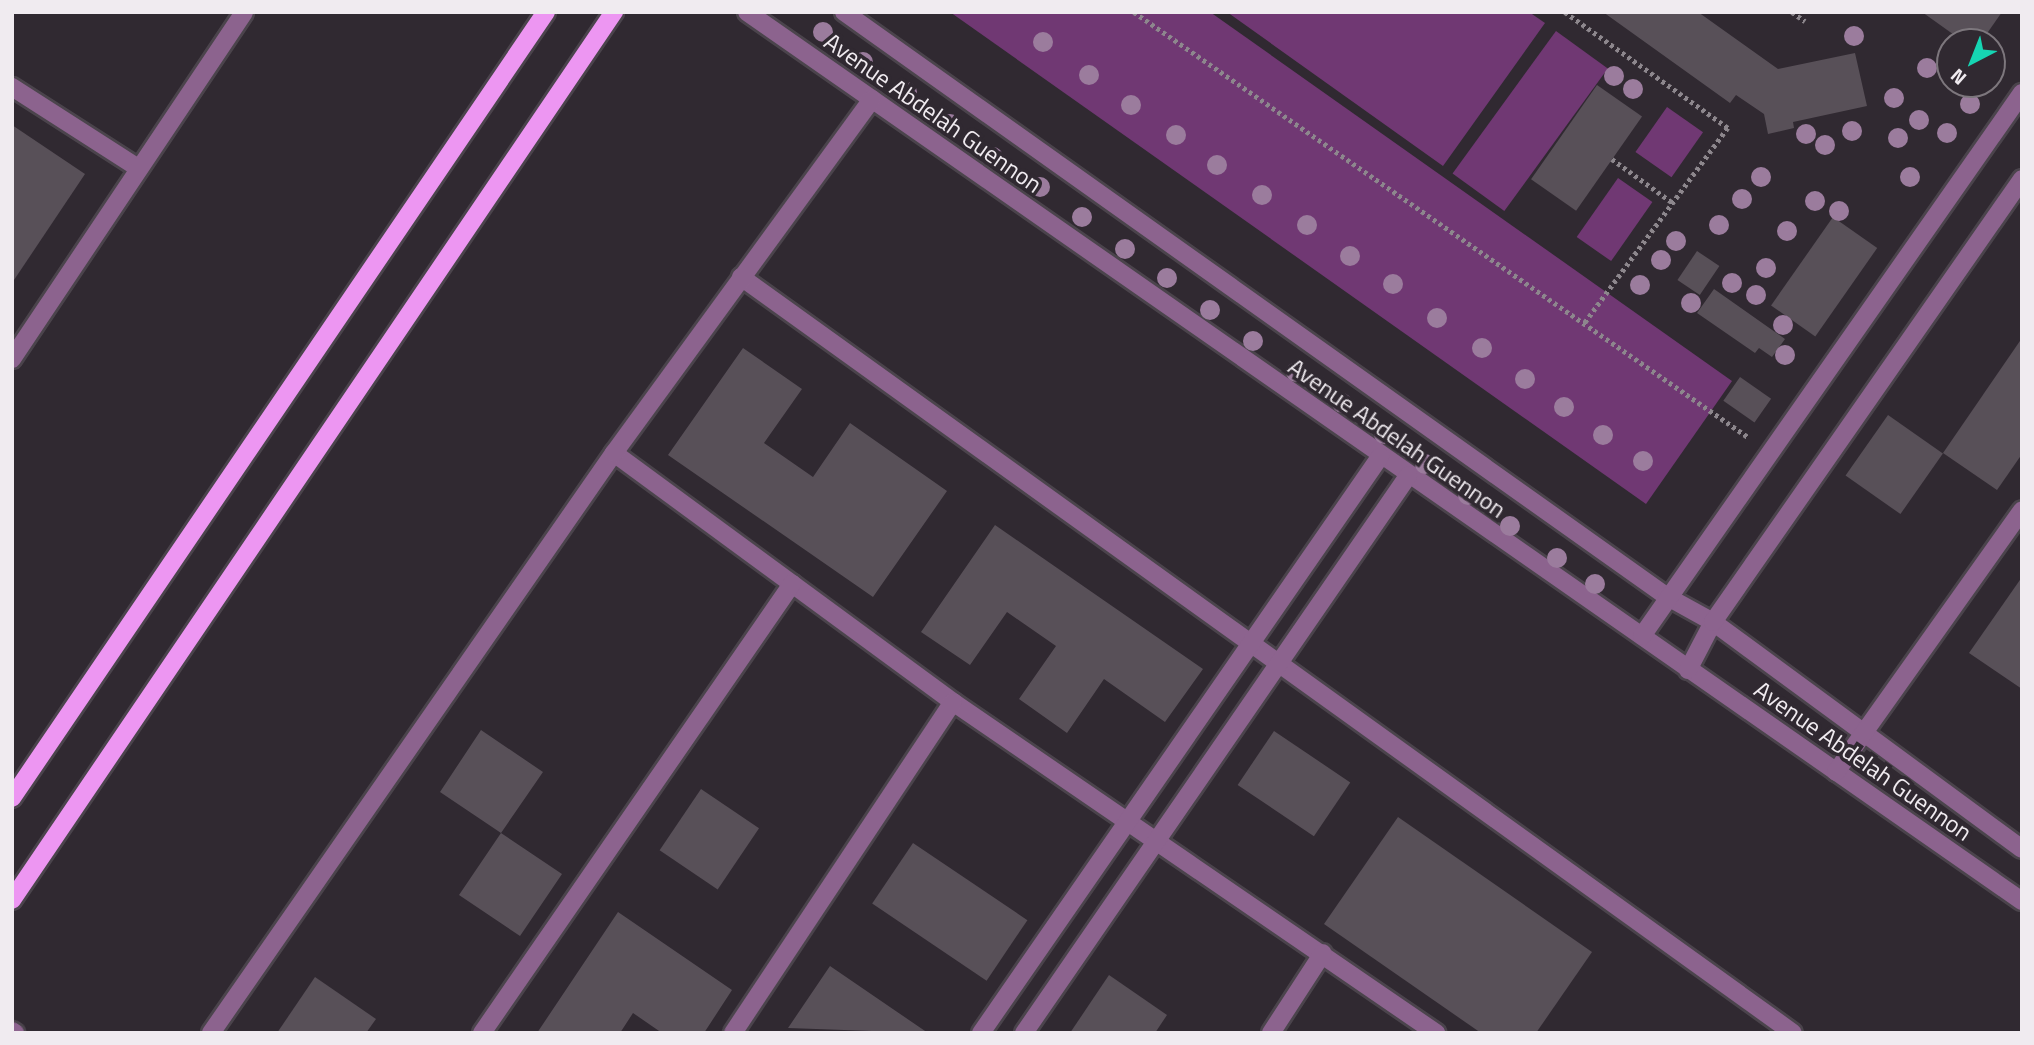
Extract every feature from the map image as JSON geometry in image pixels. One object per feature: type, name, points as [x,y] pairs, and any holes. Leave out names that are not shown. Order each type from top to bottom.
[{"type":"main road","points":[[12,798],[546,12]]},
{"type":"main road","points":[[12,900],[614,12]]},
{"type":"street","points":[[12,359],[244,12]]},
{"type":"street","name":"Avenue Abdelah Guennon","points":[[747,12],[1380,457],[2022,901]]},
{"type":"street","name":"Avenue Abdelah Guennon","points":[[844,12],[1666,596],[1713,622],[1862,735],[2022,849]]},
{"type":"street","points":[[12,87],[138,168]]},
{"type":"street","points":[[1642,636],[1666,596],[2022,93]]},
{"type":"street","points":[[211,1033],[614,453],[872,99]]},
{"type":"street","points":[[1688,670],[1713,622],[2022,179]]},
{"type":"street","points":[[741,278],[1793,1033]]},
{"type":"street","points":[[614,453],[953,702],[1156,835],[1436,1033]]},
{"type":"street","points":[[981,1033],[1126,816],[1252,646],[1380,457]]},
{"type":"street","points":[[1024,1033],[1156,835],[1408,476]]},
{"type":"street","points":[[1836,772],[2022,510]]},
{"type":"street","points":[[482,1033],[792,584]]},
{"type":"street","points":[[733,1033],[953,702]]},
{"type":"street","points":[[1271,1033],[1323,953]]},
{"type":"path","points":[[1134,12],[1753,441],[1761,430]]},
{"type":"path","points":[[1565,12],[1728,128],[1584,324]]},
{"type":"path","points":[[1793,12],[1805,21]]},
{"type":"path","points":[[1612,159],[1673,203]]},
{"type":"shaded area","points":[[950,12],[1210,12],[1732,381],[1646,504]]},
{"type":"shaded area","points":[[1227,12],[1529,12],[1545,23],[1443,166]]},
{"type":"shaded area","points":[[1556,31],[1608,69],[1504,211],[1453,173]]},
{"type":"shaded area","points":[[1667,107],[1703,132],[1671,177],[1635,152]]},
{"type":"shaded area","points":[[1618,178],[1652,202],[1611,261],[1577,237]]},
{"type":"building","points":[[1603,12],[1698,12],[1778,69],[1855,53],[1867,106],[1793,122],[1794,128],[1768,134],[1764,114],[1736,95],[1730,103]]},
{"type":"building","points":[[1922,12],[2002,12],[1991,28],[1944,28]]},
{"type":"building","points":[[1597,85],[1642,117],[1576,211],[1531,179]]},
{"type":"building","points":[[12,125],[85,174],[12,283]]},
{"type":"building","points":[[1833,217],[1877,248],[1815,336],[1771,305]]},
{"type":"building","points":[[1697,251],[1719,266],[1700,295],[1677,280]]},
{"type":"building","points":[[1714,289],[1785,339],[1772,357],[1759,348],[1755,353],[1697,313]]},
{"type":"building","points":[[2022,338],[2022,454],[1997,490],[1943,453]]},
{"type":"building","points":[[743,348],[802,389],[764,443],[813,477],[850,423],[947,491],[873,597],[668,455]]},
{"type":"building","points":[[1740,377],[1771,399],[1754,423],[1723,401]]},
{"type":"building","points":[[1888,415],[1943,453],[1900,514],[1846,476]]},
{"type":"building","points":[[995,525],[1203,669],[1165,722],[1104,679],[1067,733],[1019,699],[1056,646],[1007,612],[970,665],[921,632]]},
{"type":"building","points":[[2022,577],[2022,689],[1969,653]]},
{"type":"building","points":[[481,730],[543,772],[501,833],[440,792]]},
{"type":"building","points":[[1274,731],[1350,782],[1314,836],[1238,785]]},
{"type":"building","points":[[701,789],[759,828],[718,889],[660,850]]},
{"type":"building","points":[[1398,817],[1592,952],[1536,1033],[1481,1033],[1324,924]]},
{"type":"building","points":[[501,833],[562,874],[520,936],[459,895]]},
{"type":"building","points":[[913,843],[1027,920],[987,981],[872,904]]},
{"type":"building","points":[[618,912],[732,990],[704,1033],[662,1033],[633,1013],[620,1033],[537,1033]]},
{"type":"building","points":[[830,966],[887,1005],[928,1033],[788,1028]]},
{"type":"building","points":[[1109,975],[1167,1015],[1155,1033],[1070,1033]]},
{"type":"building","points":[[315,977],[376,1019],[366,1033],[277,1033]]}]
